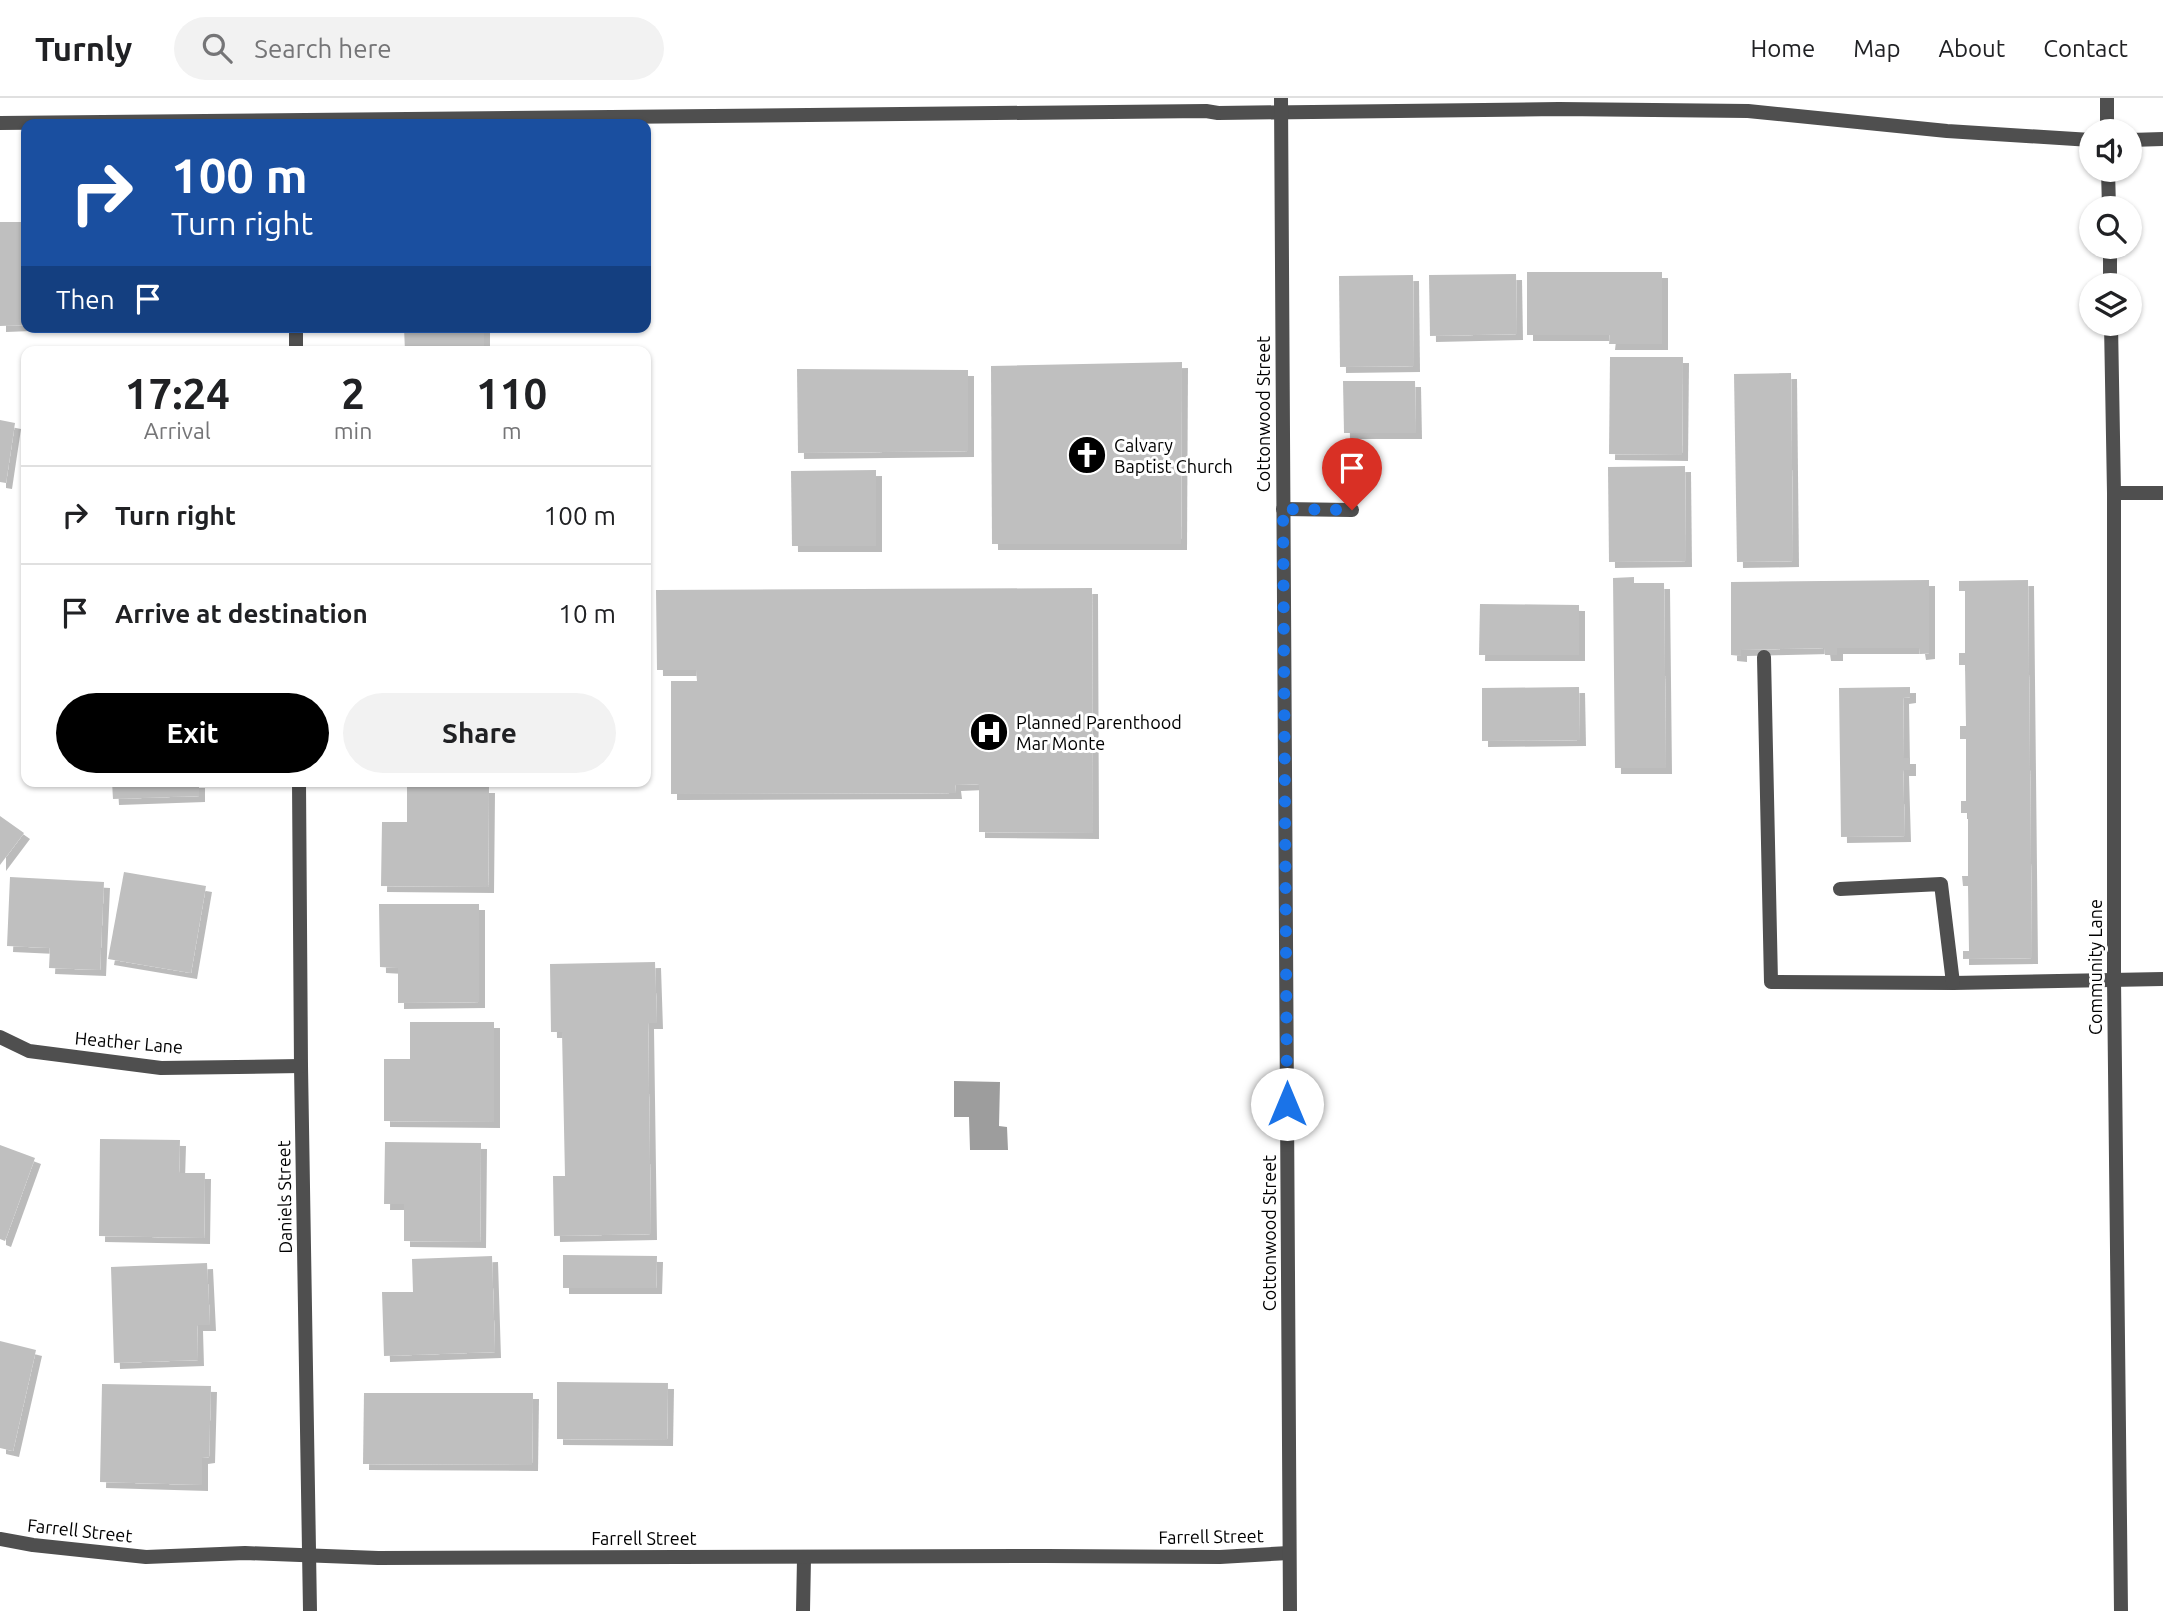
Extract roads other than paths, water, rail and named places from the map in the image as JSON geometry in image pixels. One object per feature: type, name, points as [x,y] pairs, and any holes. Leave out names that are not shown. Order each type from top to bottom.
[{"type":"street","points":[[2107,98],[2107,119]]},
{"type":"street","points":[[469,119],[1281,105],[1748,111],[1947,131],[2079,139]]},
{"type":"street","name":"Cottonwood Street","points":[[1281,105],[1290,1611]]},
{"type":"street","points":[[0,123],[21,123]]},
{"type":"street","points":[[2142,140],[2163,139]]},
{"type":"street","name":"Community Lane","points":[[2111,336],[2113,979],[2121,1611]]},
{"type":"street","points":[[2113,494],[2163,492]]},
{"type":"street","points":[[1283,509],[1352,510]]},
{"type":"street","points":[[1764,657],[1771,982],[1953,983],[2163,979]]},
{"type":"street","name":"Daniels Street","points":[[299,787],[310,1611]]},
{"type":"street","points":[[1840,889],[1941,884],[1953,983]]},
{"type":"street","name":"Heather Lane","points":[[0,1037],[29,1051],[161,1068],[301,1066]]},
{"type":"street","name":"Farrell Street","points":[[0,1539],[33,1545],[146,1556],[245,1553],[378,1558],[1220,1557],[1289,1553]]},
{"type":"street","points":[[803,1611],[804,1558]]},
{"type":"place","name":"Calvary Baptist Church","points":[[1087,455]]},
{"type":"place","name":"Planned Parenthood Mar Monte","points":[[989,732]]}]
